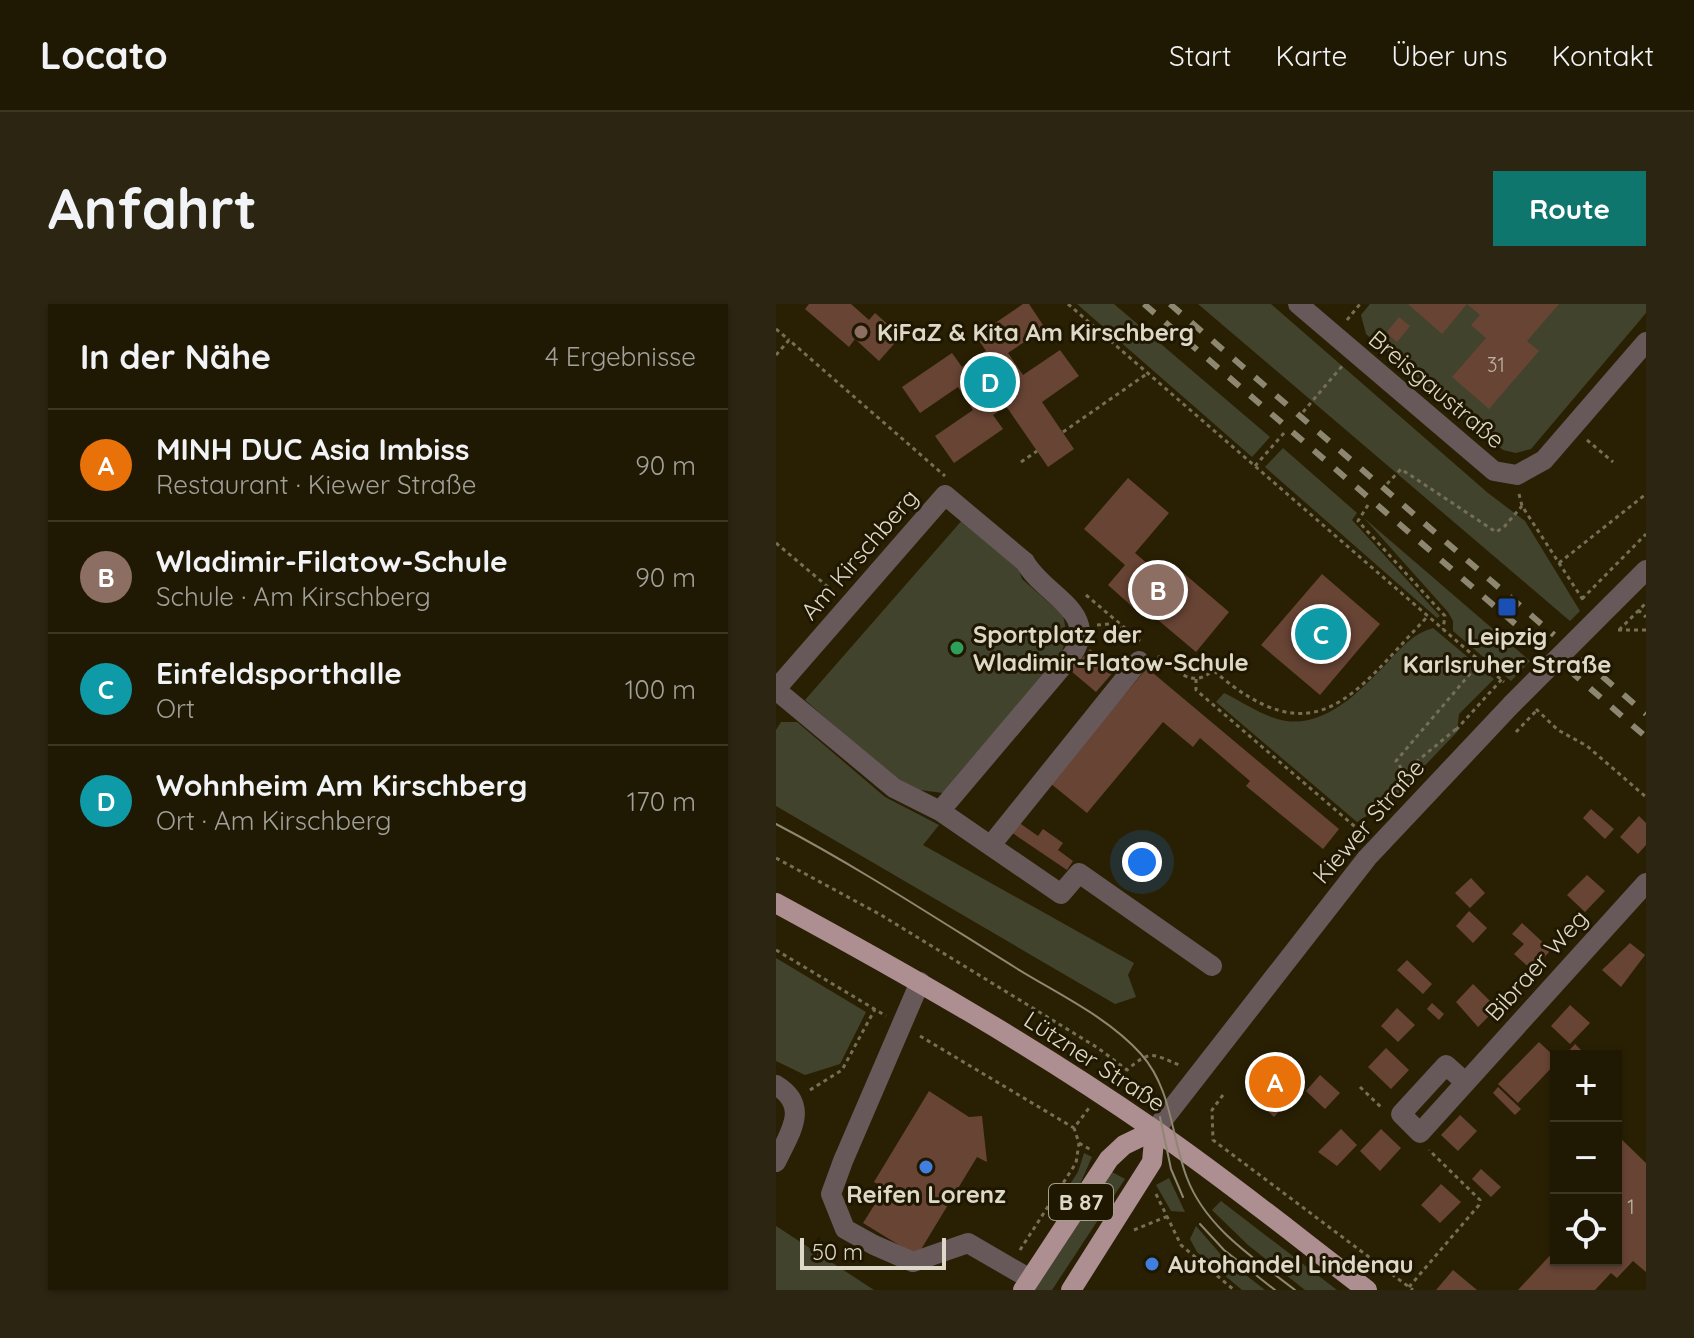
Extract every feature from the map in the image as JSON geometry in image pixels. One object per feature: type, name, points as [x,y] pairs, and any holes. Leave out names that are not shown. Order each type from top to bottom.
[{"type":"main road","name":"Lützner Straße","points":[[776,903],[920,982],[1155,1130],[1367,1290]]},
{"type":"main road","name":"Kiewer Straße","points":[[1071,1290],[1152,1162],[1155,1130]]},
{"type":"main road","name":"Kiewer Straße","points":[[1026,1284],[1109,1159],[1124,1145],[1155,1130]]},
{"type":"street","name":"Breisgaustraße","points":[[1298,304],[1494,471],[1517,475],[1544,460],[1646,342]]},
{"type":"street","name":"Am Kirschberg","points":[[945,495],[1025,562],[1032,574],[1073,613],[1081,633],[1077,647],[1066,662],[940,811],[894,788],[776,689],[945,495]]},
{"type":"street","name":"Kiewer Straße","points":[[1155,1130],[1367,858],[1646,570]]},
{"type":"street","points":[[991,845],[1148,655]]},
{"type":"street","points":[[940,811],[1061,894],[1079,873],[1212,966]]},
{"type":"street","name":"Bibraer Weg","points":[[1420,1133],[1646,883]]},
{"type":"street","points":[[920,982],[831,1194],[845,1229],[874,1245],[913,1262],[968,1243],[1010,1266],[1026,1284]]},
{"type":"street","points":[[1420,1133],[1401,1114],[1446,1065],[1465,1082]]},
{"type":"street","points":[[776,1085],[794,1101],[796,1114],[776,1162]]},
{"type":"path","points":[[1068,304],[1502,679],[1522,701],[1558,730],[1587,746],[1646,797]]},
{"type":"path","points":[[776,329],[941,470],[947,482],[945,495]]},
{"type":"path","points":[[776,355],[789,340]]},
{"type":"path","points":[[1303,412],[1353,353]]},
{"type":"path","points":[[1063,432],[1148,373]]},
{"type":"path","points":[[1572,427],[1613,462]]},
{"type":"path","points":[[1255,466],[1284,433]]},
{"type":"path","points":[[1021,462],[1037,451]]},
{"type":"path","points":[[1387,484],[1401,469],[1496,532],[1522,506]]},
{"type":"path","points":[[1517,489],[1522,506],[1583,601],[1646,534]]},
{"type":"path","points":[[1559,563],[1646,494]]},
{"type":"path","points":[[1368,505],[1358,521],[1445,616],[1443,630]]},
{"type":"path","points":[[776,543],[849,605]]},
{"type":"path","points":[[1646,603],[1619,630],[1646,630]]},
{"type":"path","points":[[1638,610],[1646,617]]},
{"type":"path","points":[[1214,671],[1234,689],[1263,707],[1287,714],[1311,714],[1331,706],[1356,688],[1427,617]]},
{"type":"path","points":[[1094,625],[1121,627],[1148,655],[1183,676],[1196,679],[1214,671],[1223,660]]},
{"type":"path","points":[[1480,662],[1396,761],[1404,772],[1456,730],[1502,679]]},
{"type":"path","points":[[1196,679],[1196,690],[1360,831]]},
{"type":"path","points":[[1510,737],[1522,701]]},
{"type":"path","points":[[776,858],[881,915],[1098,1048],[1127,1070],[1143,1056],[1153,1055],[1182,1066]]},
{"type":"path","points":[[776,950],[1074,1128]]},
{"type":"path","points":[[794,1101],[842,1070],[875,1009]]},
{"type":"path","points":[[1360,1087],[1390,1114],[1401,1114]]},
{"type":"path","points":[[1223,1095],[1212,1110],[1213,1140],[1411,1288],[1480,1200],[1423,1145],[1420,1133]]},
{"type":"path","points":[[1010,1266],[1076,1163],[1079,1143]]},
{"type":"path","points":[[1102,1242],[1168,1216],[1181,1245],[1234,1290]]},
{"type":"green space","points":[[1077,304],[1114,304],[1270,437],[1252,457]]},
{"type":"green space","points":[[1198,304],[1271,304],[1488,493],[1525,521],[1580,611],[1570,621]]},
{"type":"green space","points":[[1370,304],[1646,304],[1646,313],[1531,449],[1516,453],[1503,450],[1366,334],[1361,315]]},
{"type":"green space","points":[[1283,448],[1357,513],[1352,520],[1440,616],[1437,618],[1265,467]]},
{"type":"green space","name":"Sportplatz der Wladimir-Flatow-Schule","points":[[964,518],[1016,562],[1022,579],[1063,615],[1067,636],[1059,660],[943,793],[905,788],[805,700]]},
{"type":"green space","points":[[1364,518],[1530,661],[1511,681],[1453,631],[1453,621],[1448,612]]},
{"type":"green space","points":[[1433,628],[1494,679],[1459,714],[1457,732],[1391,801],[1357,822],[1216,702],[1224,693],[1278,719],[1301,721],[1316,718],[1344,703],[1409,641]]},
{"type":"green space","points":[[781,722],[797,722],[885,797],[939,825],[923,845],[1134,963],[1128,975],[1136,997],[1115,1004],[776,806],[776,730]]},
{"type":"green space","points":[[776,958],[866,1012],[840,1064],[805,1075],[776,1061]]},
{"type":"green space","points":[[1084,1153],[1092,1157],[1080,1184],[1063,1210],[1056,1205],[1078,1172]]},
{"type":"green space","points":[[1112,1172],[1125,1179],[1052,1290],[1035,1290]]},
{"type":"green space","points":[[1169,1178],[1185,1212],[1171,1211],[1156,1185]]},
{"type":"green space","points":[[1221,1201],[1337,1290],[1305,1290],[1248,1245],[1212,1210]]},
{"type":"green space","points":[[776,1226],[874,1290],[776,1290]]},
{"type":"green space","points":[[1196,1226],[1223,1257],[1265,1290],[1242,1290],[1197,1252],[1190,1239]]},
{"type":"building","points":[[809,304],[851,304],[869,320],[875,313],[901,336],[879,361],[855,339],[849,347],[805,309]]},
{"type":"building","points":[[1023,304],[1029,304],[1045,328],[1008,353],[1023,375],[1060,350],[1079,376],[1042,402],[1074,449],[1048,467],[1006,406],[993,415],[1003,429],[954,463],[935,436],[973,410],[958,387],[920,413],[902,387],[952,353],[962,367],[986,351],[976,336]]},
{"type":"building","points":[[1408,304],[1467,304],[1442,334]]},
{"type":"building","points":[[1467,304],[1559,304],[1527,341],[1539,351],[1489,409],[1452,377],[1486,338],[1471,325],[1480,315]]},
{"type":"building","points":[[1399,317],[1410,326],[1397,342],[1386,333]]},
{"type":"building","points":[[1128,478],[1169,513],[1135,553],[1163,577],[1174,565],[1229,612],[1196,652],[1139,604],[1135,609],[1108,585],[1125,565],[1084,529]]},
{"type":"building","points":[[1322,574],[1380,624],[1320,695],[1261,645]]},
{"type":"building","points":[[1090,649],[1115,670],[1096,692],[1071,671]]},
{"type":"building","points":[[1147,668],[1339,829],[1323,849],[1246,786],[1250,781],[1200,738],[1193,747],[1163,722],[1087,813],[1050,783]]},
{"type":"building","points":[[1591,809],[1614,829],[1605,839],[1583,818]]},
{"type":"building","points":[[1639,816],[1646,823],[1646,845],[1638,854],[1620,837]]},
{"type":"building","points":[[1018,822],[1038,836],[1043,829],[1063,843],[1058,850],[1073,861],[1067,870],[1011,832]]},
{"type":"building","points":[[1587,875],[1605,891],[1585,912],[1567,895]]},
{"type":"building","points":[[1471,878],[1485,893],[1470,908],[1455,893]]},
{"type":"building","points":[[1469,911],[1487,928],[1473,943],[1456,926]]},
{"type":"building","points":[[1522,923],[1551,950],[1532,970],[1514,954],[1524,944],[1512,934]]},
{"type":"building","points":[[1630,943],[1645,955],[1621,987],[1602,970]]},
{"type":"building","points":[[1407,960],[1432,984],[1423,994],[1397,970]]},
{"type":"building","points":[[1473,984],[1497,1008],[1478,1027],[1456,1002]]},
{"type":"building","points":[[1432,1003],[1444,1014],[1439,1020],[1427,1009]]},
{"type":"building","points":[[1570,1005],[1590,1023],[1570,1044],[1551,1026]]},
{"type":"building","points":[[1397,1008],[1415,1025],[1398,1042],[1381,1026]]},
{"type":"building","points":[[1539,1042],[1550,1052],[1550,1069],[1518,1103],[1498,1084]]},
{"type":"building","points":[[1386,1048],[1409,1070],[1391,1089],[1368,1067]]},
{"type":"building","points":[[1283,1067],[1303,1086],[1274,1117],[1254,1098]]},
{"type":"building","points":[[1320,1075],[1340,1093],[1325,1109],[1306,1091]]},
{"type":"building","points":[[1498,1087],[1521,1109],[1515,1115],[1493,1093]]},
{"type":"building","points":[[929,1091],[969,1117],[982,1116],[987,1162],[977,1157],[917,1256],[863,1223],[885,1188],[874,1182]]},
{"type":"building","points":[[1460,1115],[1477,1131],[1458,1151],[1441,1135]]},
{"type":"building","points":[[1341,1129],[1357,1145],[1337,1166],[1318,1152]]},
{"type":"building","points":[[1381,1129],[1401,1148],[1380,1171],[1360,1151]]},
{"type":"building","points":[[1622,1140],[1646,1163],[1646,1272],[1633,1261],[1617,1278],[1611,1273],[1595,1290],[1518,1290],[1550,1255],[1550,1266],[1622,1266]]},
{"type":"building","points":[[1481,1169],[1501,1187],[1491,1197],[1472,1179]]},
{"type":"building","points":[[1441,1184],[1461,1202],[1440,1223],[1421,1205]]},
{"type":"building","points":[[1453,1270],[1477,1290],[1436,1290]]},
{"type":"tram line","points":[[776,824],[1082,1007],[1128,1041],[1141,1054],[1159,1082],[1195,1196],[1233,1241],[1295,1290]]},
{"type":"tram line","points":[[1160,1117],[1171,1169],[1183,1197]]},
{"type":"tram line","points":[[1200,1224],[1224,1250],[1275,1290]]},
{"type":"railway","points":[[1144,304],[1542,647]]},
{"type":"railway","points":[[1170,304],[1554,635]]},
{"type":"railway","points":[[1581,658],[1646,714]]},
{"type":"railway","points":[[1569,670],[1646,737]]},
{"type":"place","name":"KiFaZ & Kita Am Kirschberg","points":[[861,332]]},
{"type":"place","name":"Wohnheim Am Kirschberg","points":[[990,382]]},
{"type":"place","name":"Wladimir-Filatow-Schule","points":[[1158,590]]},
{"type":"place","name":"Leipzig Karlsruher Straße","points":[[1507,607]]},
{"type":"place","name":"Einfeldsporthalle","points":[[1321,634]]},
{"type":"place","name":"Sportplatz der Wladimir-Flatow-Schule","points":[[957,648]]},
{"type":"place","name":"MINH DUC Asia Imbiss","points":[[1275,1082]]},
{"type":"place","name":"Reifen Lorenz","points":[[926,1167]]},
{"type":"place","name":"Autohandel Lindenau","points":[[1152,1264]]}]
